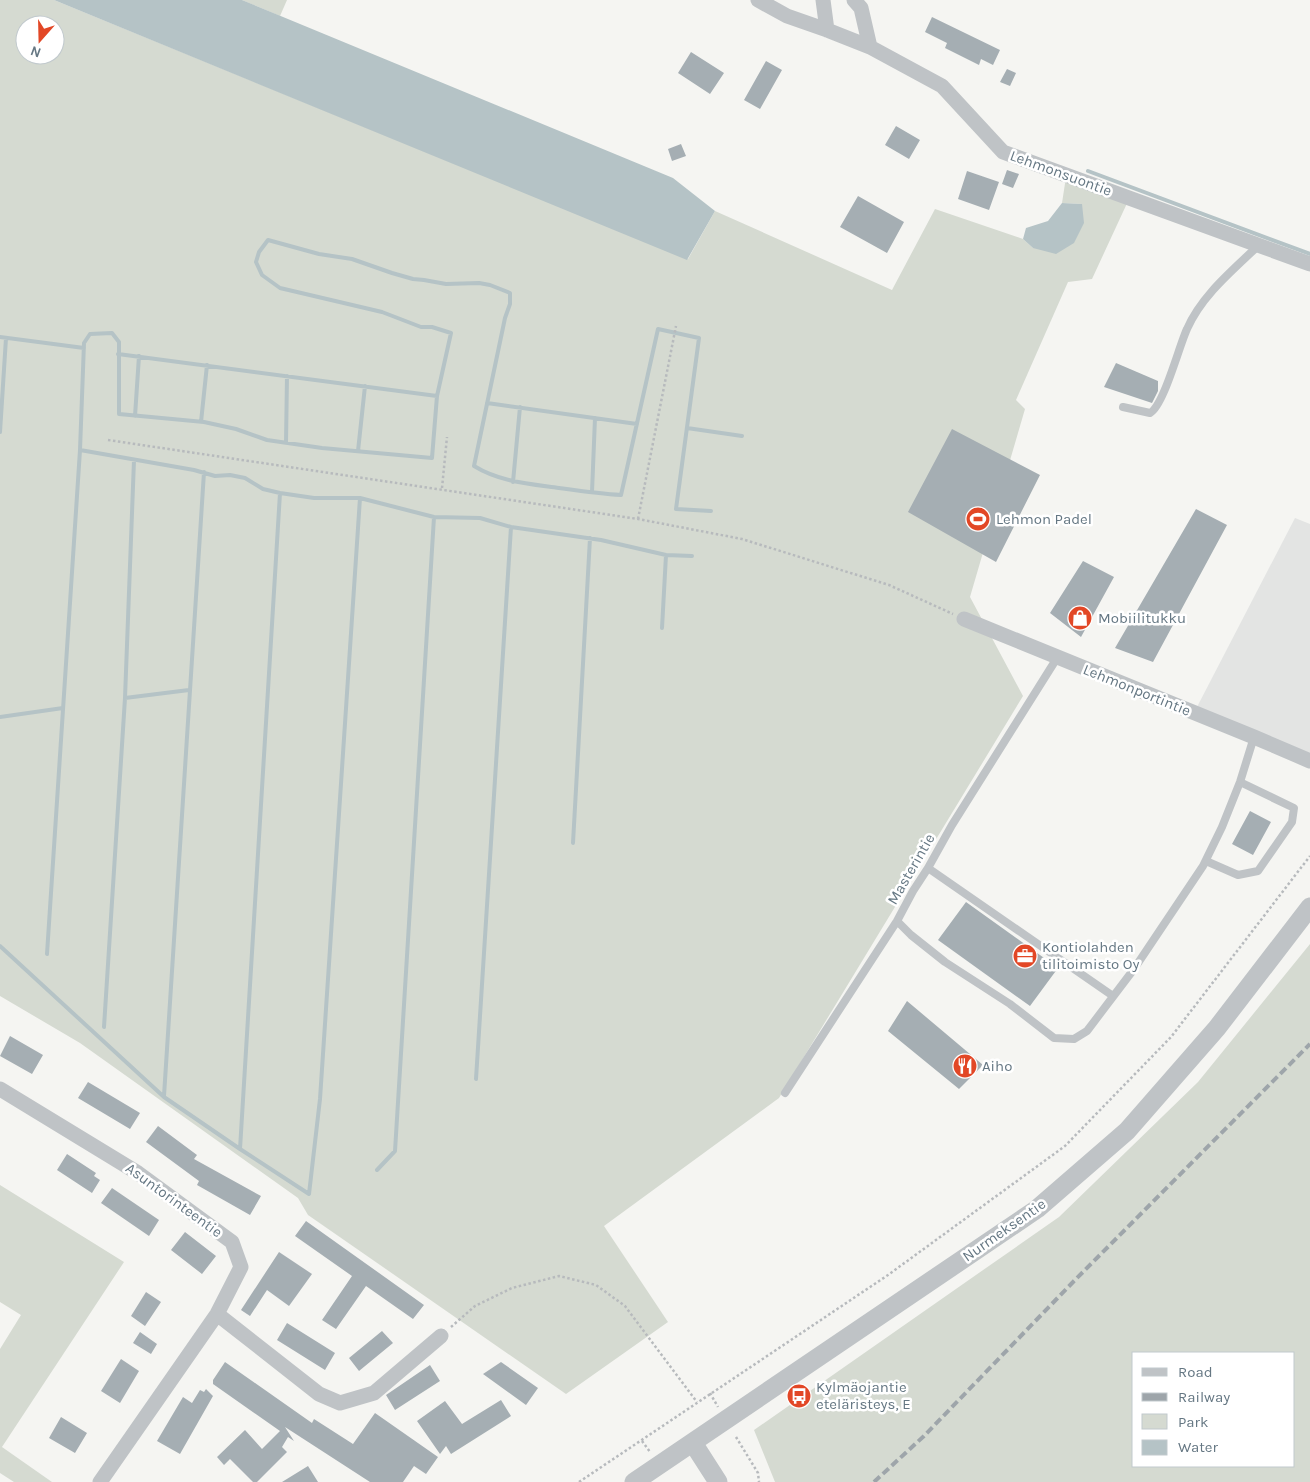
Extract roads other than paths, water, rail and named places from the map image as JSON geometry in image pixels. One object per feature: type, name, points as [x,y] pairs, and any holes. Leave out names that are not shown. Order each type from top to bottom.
[{"type":"street","name":"Lehmonsuontie","points":[[758,0],[787,16],[870,47],[942,86],[1003,152],[1310,264]]},
{"type":"street","points":[[823,0],[827,30]]},
{"type":"street","points":[[854,0],[861,8],[870,47]]},
{"type":"street","name":"Lehmonportintie","points":[[964,618],[1057,658],[1254,736],[1310,762]]},
{"type":"street","name":"Nurmeksentie","points":[[634,1482],[1037,1209],[1127,1131],[1217,1028],[1310,908]]},
{"type":"street","name":"Asuntorinteentie","points":[[0,1089],[138,1172],[232,1242],[241,1267],[217,1314],[100,1482]]},
{"type":"street","points":[[217,1314],[319,1394],[340,1403],[374,1393],[441,1336]]},
{"type":"street","points":[[693,1443],[718,1482]]},
{"type":"lane","points":[[1123,407],[1150,413],[1155,410],[1166,387],[1187,328],[1215,287],[1259,245]]},
{"type":"lane","name":"Masterintie","points":[[785,1093],[897,921],[952,826],[1057,658]]},
{"type":"lane","points":[[897,921],[911,936],[945,962],[1010,1004],[1054,1038],[1074,1039],[1087,1031],[1113,996],[1156,937],[1206,861],[1240,782],[1254,736]]},
{"type":"lane","points":[[1206,861],[1238,875],[1258,871],[1292,822],[1294,808],[1240,782]]},
{"type":"lane","points":[[928,868],[1113,996]]},
{"type":"water","points":[[54,0],[242,0],[673,178],[715,211],[687,260]]},
{"type":"water","points":[[1062,203],[1082,204],[1084,223],[1074,243],[1056,254],[1033,248],[1023,239],[1026,228],[1048,221]]},
{"type":"waterway","points":[[1088,171],[1310,254]]},
{"type":"waterway","points":[[47,954],[80,450],[84,343],[90,334],[112,333],[119,342],[119,414],[204,422],[236,429],[267,440],[322,448],[432,458],[437,396],[451,333],[432,327],[421,327],[382,312],[280,288],[262,275],[256,262],[259,252],[268,240],[319,254],[352,259],[413,279],[446,284],[479,283],[490,285],[510,293],[510,304],[505,318],[474,466],[494,476],[515,482],[621,495],[658,329],[699,338],[676,509],[711,511]]},
{"type":"waterway","points":[[0,337],[84,348]]},
{"type":"waterway","points":[[0,432],[6,338]]},
{"type":"waterway","points":[[118,354],[437,396]]},
{"type":"waterway","points":[[135,416],[139,356]]},
{"type":"waterway","points":[[201,422],[207,365]]},
{"type":"waterway","points":[[286,443],[287,376]]},
{"type":"waterway","points":[[358,451],[365,386]]},
{"type":"waterway","points":[[487,403],[637,424]]},
{"type":"waterway","points":[[513,482],[520,407]]},
{"type":"waterway","points":[[592,492],[595,418]]},
{"type":"waterway","points":[[687,428],[742,436]]},
{"type":"waterway","points":[[80,450],[194,470],[215,476],[230,475],[245,478],[263,489],[280,493],[314,498],[360,498],[434,517],[480,518],[511,527],[601,540],[666,555],[692,556]]},
{"type":"waterway","points":[[104,1027],[125,698],[134,460]]},
{"type":"waterway","points":[[164,1096],[204,472]]},
{"type":"waterway","points":[[240,1149],[280,493]]},
{"type":"waterway","points":[[0,946],[164,1097],[309,1194],[320,1099],[360,498]]},
{"type":"waterway","points":[[377,1170],[395,1151],[434,517]]},
{"type":"waterway","points":[[476,1079],[511,527]]},
{"type":"waterway","points":[[573,843],[590,538]]},
{"type":"waterway","points":[[662,628],[666,555]]},
{"type":"waterway","points":[[125,698],[189,690]]},
{"type":"waterway","points":[[0,717],[63,708]]},
{"type":"railway","points":[[874,1482],[924,1436],[1075,1280],[1310,1044]]},
{"type":"place","name":"Lehmon Padel","points":[[978,519]]},
{"type":"place","name":"Mobiilitukku","points":[[1080,618]]},
{"type":"place","name":"Kontiolahden tilitoimisto Oy","points":[[1025,956]]},
{"type":"place","name":"Aiho","points":[[965,1066]]},
{"type":"place","name":"Kylmäojantie eteläristeys, E","points":[[799,1396]]}]
